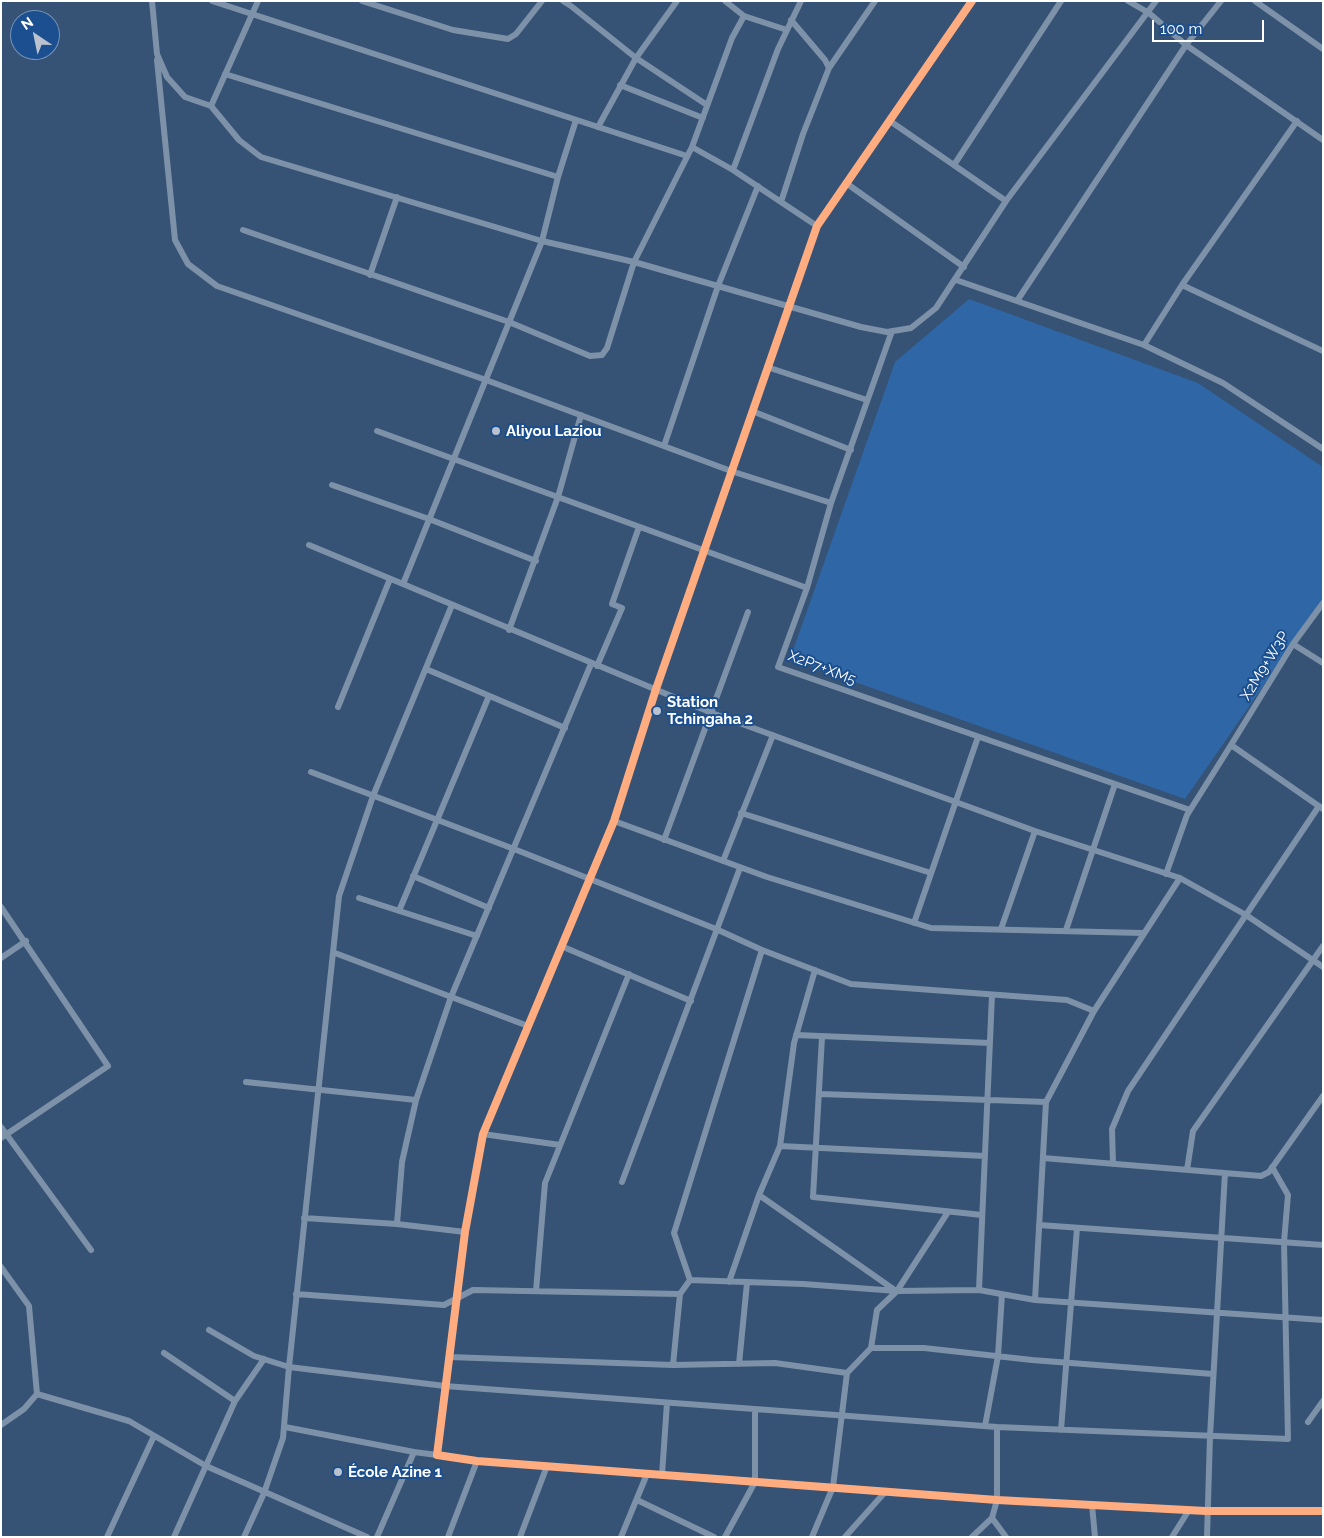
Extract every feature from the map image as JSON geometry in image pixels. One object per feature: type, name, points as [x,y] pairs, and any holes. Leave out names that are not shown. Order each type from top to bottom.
[{"type":"street","points":[[152,1],[175,240],[188,264],[217,286],[486,380],[731,471],[831,502]]},
{"type":"street","points":[[212,1],[687,156]]},
{"type":"street","points":[[211,106],[258,1]]},
{"type":"street","points":[[362,1],[453,30],[508,39],[516,34],[542,1]]},
{"type":"street","points":[[563,1],[572,6],[636,58],[707,105]]},
{"type":"street","points":[[598,127],[636,58],[678,1]]},
{"type":"street","points":[[725,1],[744,16],[787,30]]},
{"type":"street","points":[[733,170],[791,20],[801,1]]},
{"type":"street","points":[[781,202],[803,134],[829,68],[875,1]]},
{"type":"street","points":[[438,1455],[455,1299],[483,1134],[560,946],[614,821],[703,550],[817,226],[972,1]]},
{"type":"street","points":[[954,165],[1061,1]]},
{"type":"street","points":[[1128,1],[1149,13],[1186,45],[1323,140]]},
{"type":"street","points":[[157,54],[167,77],[185,97],[211,106],[239,140],[261,157],[542,240],[634,262],[861,327],[892,332],[911,328],[936,308],[1006,201],[1149,13],[1156,1]]},
{"type":"street","points":[[1017,301],[1186,45],[1221,1]]},
{"type":"street","points":[[1254,1],[1323,49]]},
{"type":"street","points":[[243,230],[509,322],[590,356],[602,355],[607,348],[634,262],[692,147],[732,38],[744,16]]},
{"type":"street","points":[[791,20],[825,60],[829,68]]},
{"type":"street","points":[[225,74],[558,177]]},
{"type":"street","points":[[620,85],[702,118]]},
{"type":"street","points":[[403,584],[542,240],[558,177],[576,120]]},
{"type":"street","points":[[890,120],[1006,201]]},
{"type":"street","points":[[1144,345],[1182,285],[1296,121]]},
{"type":"street","points":[[692,147],[733,170],[817,226]]},
{"type":"street","points":[[846,183],[964,267]]},
{"type":"street","points":[[664,446],[718,286],[758,186]]},
{"type":"street","points":[[370,275],[397,197]]},
{"type":"street","points":[[956,280],[1144,345],[1223,382],[1323,448]]},
{"type":"street","points":[[1182,285],[1323,351]]},
{"type":"street","name":"X2P7+XM5","points":[[892,332],[831,502],[807,588],[778,667],[1190,810]]},
{"type":"street","points":[[767,367],[868,400]]},
{"type":"street","points":[[752,411],[851,450]]},
{"type":"street","points":[[509,630],[558,497],[581,415]]},
{"type":"street","points":[[378,431],[807,588]]},
{"type":"street","points":[[332,485],[429,519],[536,561]]},
{"type":"street","points":[[397,1224],[402,1162],[416,1100],[451,997],[565,728],[622,608],[612,604],[639,527]]},
{"type":"street","points":[[309,545],[509,630],[712,713],[956,800],[1036,831],[1180,878],[1246,915],[1323,967]]},
{"type":"street","points":[[338,707],[390,579]]},
{"type":"street","name":"X2M9+W3P","points":[[1166,874],[1190,810],[1292,644],[1323,603]]},
{"type":"street","points":[[244,1537],[264,1493],[285,1427],[288,1367],[335,953],[339,896],[373,796],[452,605]]},
{"type":"street","points":[[664,840],[748,612]]},
{"type":"street","points":[[1292,644],[1323,663]]},
{"type":"street","points":[[426,669],[565,728]]},
{"type":"street","points":[[399,911],[489,696]]},
{"type":"street","points":[[723,861],[774,735]]},
{"type":"street","points":[[914,923],[978,737]]},
{"type":"street","points":[[1113,1164],[1112,1129],[1128,1091],[1246,915],[1321,808],[1231,745]]},
{"type":"street","points":[[311,772],[514,848],[716,929],[762,950],[851,984],[1067,1000],[1094,1011]]},
{"type":"street","points":[[1066,930],[1115,784]]},
{"type":"street","points":[[741,813],[931,873]]},
{"type":"street","points":[[614,821],[740,868],[931,928],[1144,933]]},
{"type":"street","points":[[1001,930],[1036,831]]},
{"type":"street","points":[[622,1182],[740,868]]},
{"type":"street","points":[[413,876],[489,908]]},
{"type":"street","points":[[1035,1300],[1046,1102],[1094,1011],[1180,878]]},
{"type":"street","points":[[359,898],[477,936]]},
{"type":"street","points":[[1,907],[26,941],[108,1066],[4,1137]]},
{"type":"street","points":[[1,958],[26,941]]},
{"type":"street","points":[[560,946],[691,1001]]},
{"type":"street","points":[[1187,1170],[1193,1131],[1323,946]]},
{"type":"street","points":[[690,1280],[674,1233],[762,950]]},
{"type":"street","points":[[335,953],[528,1026]]},
{"type":"street","points":[[729,1282],[759,1195],[780,1146],[796,1036],[815,970]]},
{"type":"street","points":[[536,1291],[545,1183],[629,974]]},
{"type":"street","points":[[979,1290],[992,995]]},
{"type":"street","points":[[796,1036],[990,1043]]},
{"type":"street","points":[[822,1036],[813,1197],[982,1215]]},
{"type":"street","points":[[246,1082],[318,1092],[416,1100]]},
{"type":"street","points":[[820,1094],[1046,1102]]},
{"type":"street","points":[[1043,1158],[1262,1176],[1272,1168],[1323,1096]]},
{"type":"street","points":[[1,1127],[4,1137],[91,1250]]},
{"type":"street","points":[[483,1134],[560,1145]]},
{"type":"street","points":[[780,1146],[985,1156]]},
{"type":"street","points":[[209,1330],[254,1356],[288,1367],[445,1386],[998,1427],[1288,1439],[1284,1242],[1288,1195],[1272,1168]]},
{"type":"street","points":[[1207,1537],[1206,1511],[1225,1173]]},
{"type":"street","points":[[759,1195],[897,1292]]},
{"type":"street","points":[[812,1537],[832,1488],[843,1417],[847,1373],[871,1348],[877,1310],[897,1292],[948,1212]]},
{"type":"street","points":[[304,1218],[397,1224],[465,1232]]},
{"type":"street","points":[[1040,1225],[1323,1245]]},
{"type":"street","points":[[1061,1430],[1068,1362],[1077,1228]]},
{"type":"street","points":[[1,1267],[29,1306],[37,1394],[24,1409],[1,1425]]},
{"type":"street","points":[[690,1280],[803,1284],[897,1292],[979,1290],[1035,1300],[1323,1320]]},
{"type":"street","points":[[673,1366],[680,1294],[690,1280]]},
{"type":"street","points":[[739,1364],[747,1283]]},
{"type":"street","points":[[296,1294],[444,1305],[472,1290],[680,1294]]},
{"type":"street","points":[[985,1426],[998,1356],[1002,1294]]},
{"type":"street","points":[[871,1348],[924,1348],[1213,1374]]},
{"type":"street","points":[[164,1353],[234,1401]]},
{"type":"street","points":[[449,1357],[673,1366],[775,1363],[847,1373]]},
{"type":"street","points":[[174,1537],[234,1401],[264,1359]]},
{"type":"street","points":[[37,1394],[129,1422],[206,1466],[367,1537]]},
{"type":"street","points":[[1308,1422],[1323,1401]]},
{"type":"street","points":[[662,1475],[667,1403]]},
{"type":"street","points":[[725,1537],[755,1482],[755,1409]]},
{"type":"street","points":[[285,1427],[414,1452],[477,1461],[997,1500],[1206,1511],[1323,1511]]},
{"type":"street","points":[[972,1537],[992,1518],[997,1500],[998,1427]]},
{"type":"street","points":[[107,1537],[154,1436]]},
{"type":"street","points":[[377,1537],[414,1452]]},
{"type":"street","points":[[448,1537],[477,1461]]},
{"type":"street","points":[[520,1537],[546,1466]]},
{"type":"street","points":[[621,1537],[647,1474]]},
{"type":"street","points":[[850,1535],[886,1492]]},
{"type":"street","points":[[637,1500],[714,1537]]},
{"type":"street","points":[[1092,1505],[1095,1537]]},
{"type":"street","points":[[1172,1537],[1190,1510]]},
{"type":"street","points":[[992,1518],[1006,1537]]},
{"type":"shaded area","points":[[969,299],[1198,383],[1323,467],[1323,600],[1185,799],[790,659],[895,362]]},
{"type":"cycle path","points":[[972,1],[817,226],[656,689],[614,821],[483,1134],[465,1232],[437,1455],[477,1461],[997,1500],[1206,1511],[1323,1511]]},
{"type":"place","name":"Aliyou Laziou","points":[[496,431]]},
{"type":"place","name":"Station Tchingaha 2","points":[[657,711]]},
{"type":"place","name":"École Azine 1","points":[[338,1472]]}]
